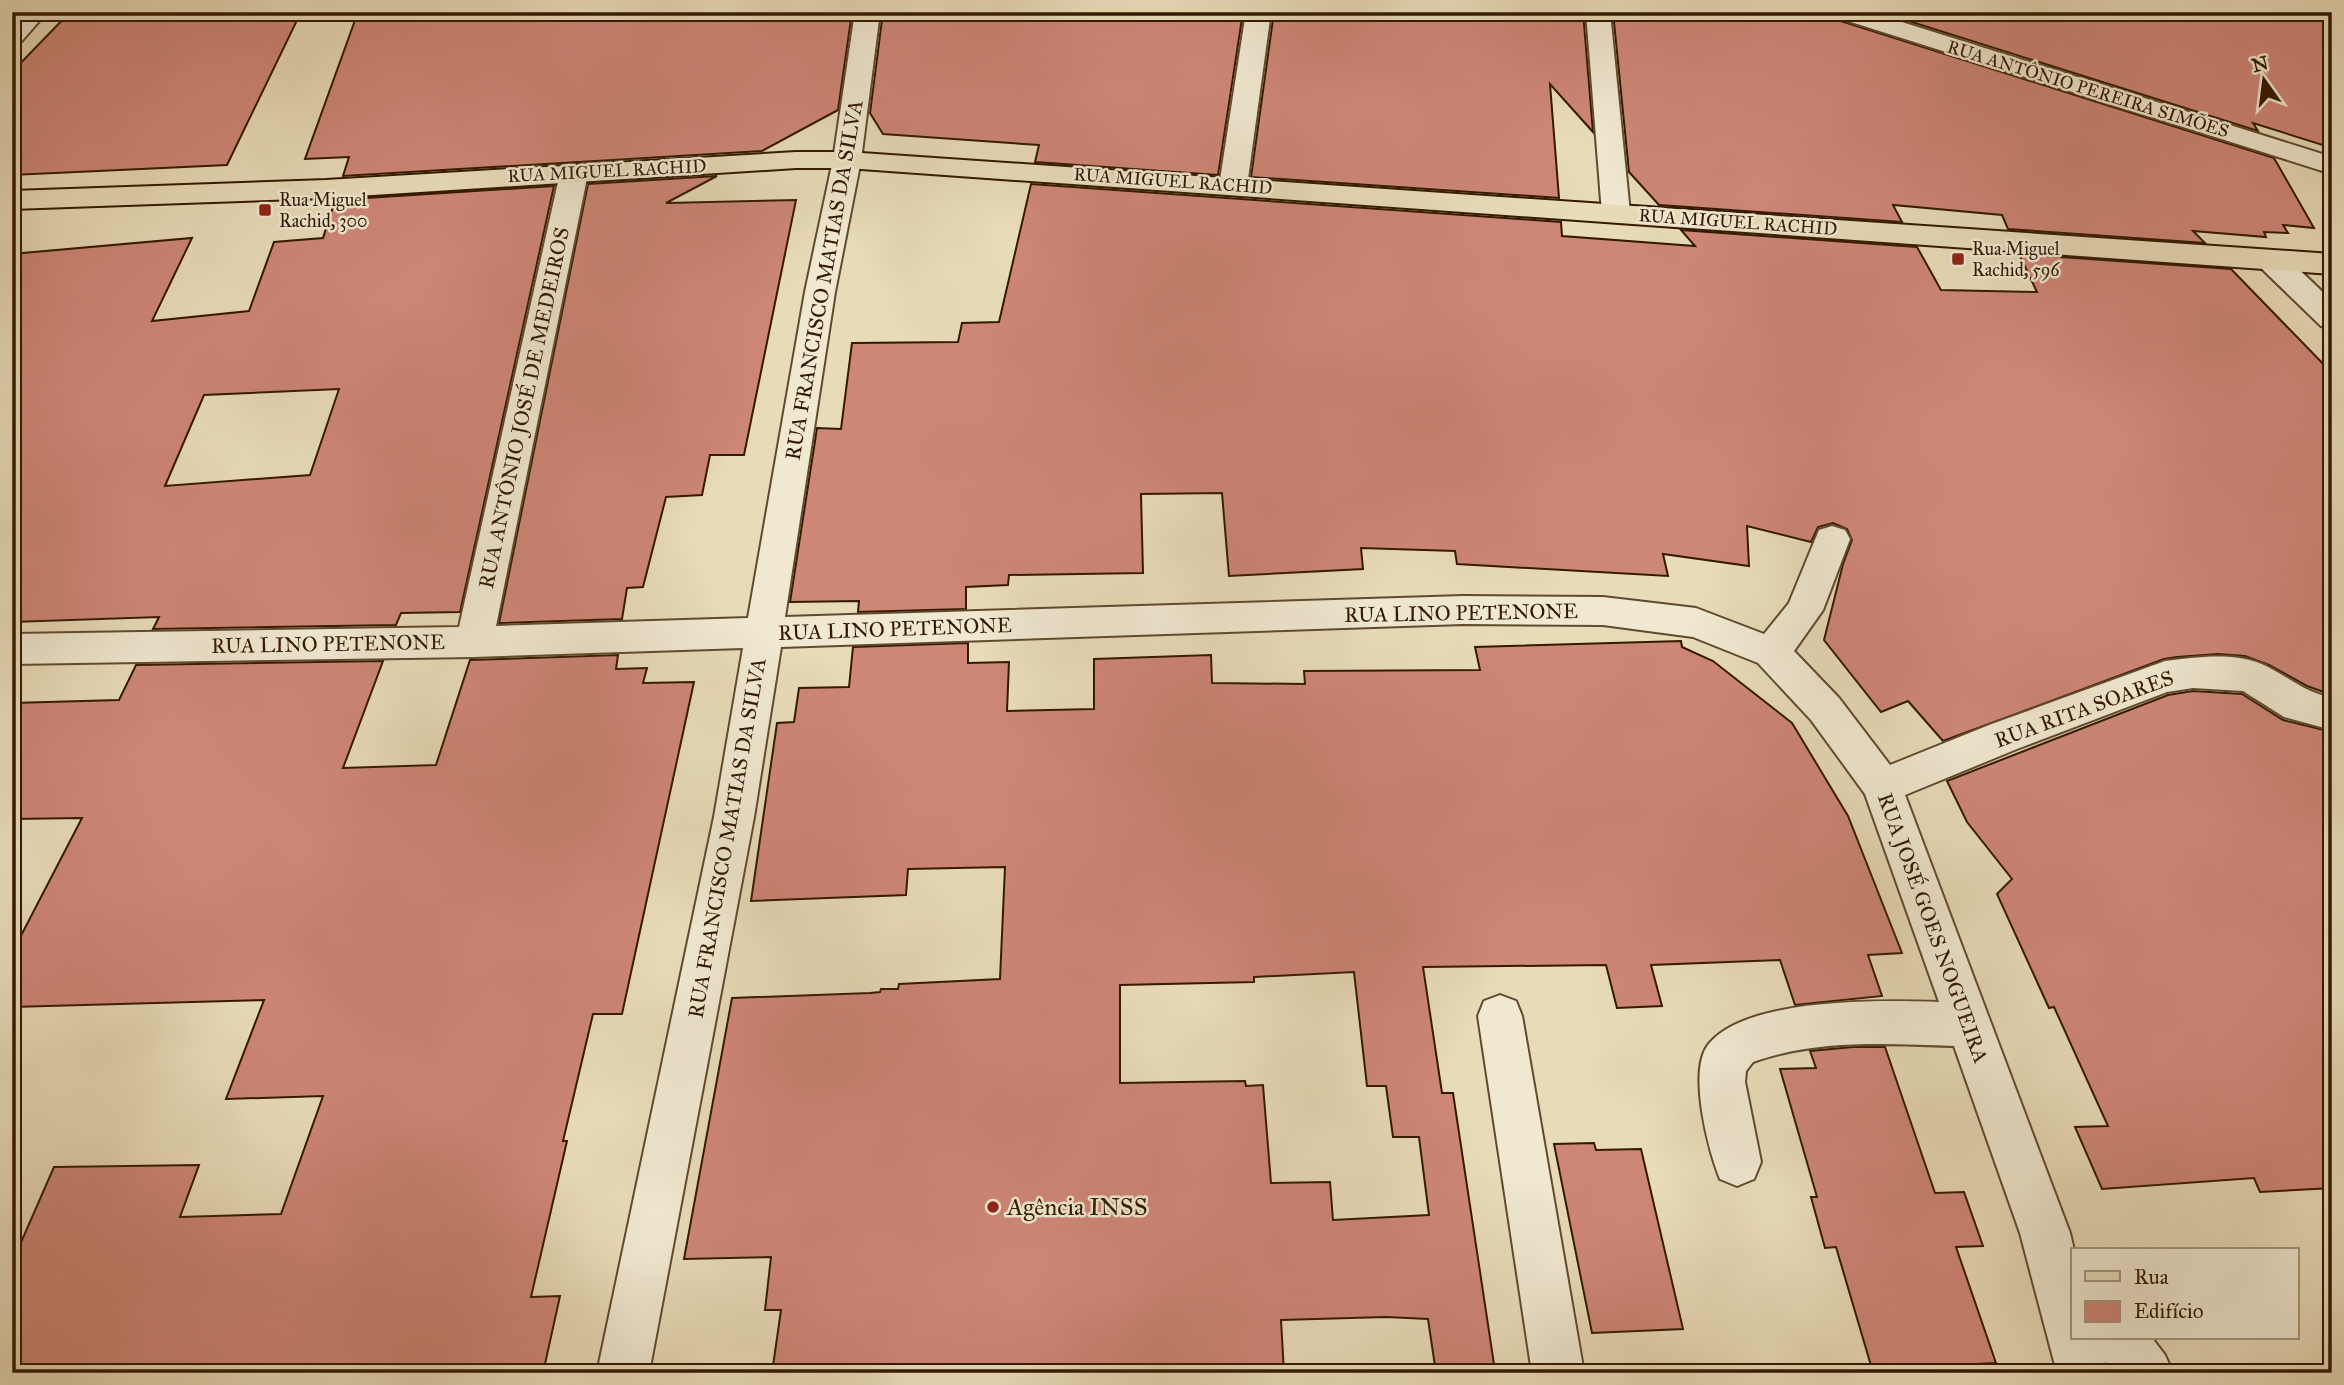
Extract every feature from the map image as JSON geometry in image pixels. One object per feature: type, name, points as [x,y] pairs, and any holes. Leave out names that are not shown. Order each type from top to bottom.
[{"type":"main road","name":"RUA MIGUEL RACHID","points":[[12,200],[326,189],[796,160],[847,160],[2332,264]]},
{"type":"street","points":[[12,37],[35,12]]},
{"type":"street","name":"RUA FRANCISCO MATIAS DA SILVA","points":[[623,1373],[734,817],[820,292],[847,160],[868,12]]},
{"type":"street","points":[[1233,186],[1259,12]]},
{"type":"street","points":[[1598,12],[1616,213]]},
{"type":"street","name":"RUA ANTÔNIO PEREIRA SIMÕES","points":[[1844,12],[2332,166]]},
{"type":"street","name":"RUA ANTÔNIO JOSÉ DE MEDEIROS","points":[[474,642],[574,173]]},
{"type":"street","points":[[2272,261],[2332,319]]},
{"type":"street","points":[[1771,652],[1805,610],[1832,539]]},
{"type":"street","name":"RUA LINO PETENONE","points":[[12,649],[474,642],[1463,610],[1603,611],[1696,623],[1771,652]]},
{"type":"street","name":"RUA JOSÉ GOES NOGUEIRA","points":[[1771,652],[1825,709],[1882,786],[2045,1233],[2071,1330]]},
{"type":"street","name":"RUA RITA SOARES","points":[[1882,786],[2003,737],[2165,677],[2193,673],[2253,677],[2286,700],[2332,714]]},
{"type":"street","points":[[1500,1016],[1558,1373]]},
{"type":"street","points":[[1737,1162],[1722,1082],[1723,1062],[1738,1046],[1763,1037],[1823,1025],[1887,1022],[1969,1025]]},
{"type":"street","name":"RUA JOSÉ GOES NOGUEIRA","points":[[2045,1233],[2071,1270]]},
{"type":"street","name":"RUA JOSÉ GOES NOGUEIRA","points":[[2074,1340],[2083,1373]]},
{"type":"street","points":[[2122,1340],[2147,1373]]},
{"type":"building","points":[[70,12],[301,12],[227,165],[12,175],[12,72]]},
{"type":"building","points":[[358,12],[852,12],[838,110],[762,151],[343,176],[349,157],[305,159]]},
{"type":"building","points":[[883,12],[1032,12],[1169,19],[1169,15],[1211,17],[1211,12],[1243,12],[1218,175],[1035,162],[1039,145],[883,134],[870,113]]},
{"type":"building","points":[[1274,12],[1583,12],[1593,132],[1550,84],[1559,198],[1251,177]]},
{"type":"building","points":[[1613,12],[1830,12],[1834,19],[2274,158],[2314,228],[2283,225],[2288,233],[2264,232],[2266,237],[2193,231],[2205,243],[2008,229],[2002,215],[1893,205],[1902,222],[1659,205],[1629,172]]},
{"type":"building","points":[[1880,12],[2332,12],[2332,148],[2253,123],[2258,131]]},
{"type":"building","points":[[717,176],[666,203],[796,200],[744,455],[710,455],[702,495],[666,497],[643,587],[627,588],[622,619],[499,623],[588,184]]},
{"type":"building","points":[[1031,184],[1561,222],[1562,236],[1695,246],[1681,230],[1917,247],[1941,290],[2037,292],[2019,254],[2231,269],[2332,373],[2332,695],[2245,656],[2218,654],[2177,657],[2164,659],[1943,741],[1908,701],[1881,712],[1824,640],[1843,564],[1852,540],[1847,529],[1833,523],[1818,527],[1811,542],[1747,526],[1749,566],[1663,554],[1668,576],[1457,564],[1455,551],[1361,548],[1363,569],[1229,576],[1222,493],[1141,494],[1143,573],[1009,575],[1008,585],[966,587],[966,609],[858,612],[859,601],[790,602],[817,428],[841,429],[852,343],[958,342],[962,323],[999,322]]},
{"type":"building","points":[[554,186],[460,612],[401,613],[396,625],[153,629],[159,617],[12,622],[12,254],[192,238],[152,321],[249,311],[274,242],[323,238],[335,200]],"holes":[[[339,389],[310,475],[165,486],[204,395]]]},
{"type":"building","points":[[1681,641],[1682,647],[1713,661],[1792,723],[1848,816],[1902,953],[1868,955],[1882,996],[1795,1005],[1780,960],[1651,965],[1662,1006],[1617,1008],[1606,965],[1423,967],[1442,1093],[1453,1093],[1495,1371],[1436,1373],[1428,1319],[1386,1317],[1281,1320],[1284,1373],[772,1373],[781,1310],[765,1310],[771,1257],[684,1259],[732,998],[870,993],[880,992],[881,989],[898,989],[899,984],[1000,979],[1005,867],[908,869],[906,895],[751,901],[777,723],[794,722],[799,688],[849,687],[853,647],[968,643],[968,663],[1009,662],[1007,711],[1094,709],[1094,659],[1211,655],[1212,683],[1305,684],[1304,671],[1480,670],[1475,647]],"holes":[[[1354,972],[1367,1086],[1386,1086],[1393,1137],[1419,1137],[1429,1215],[1333,1220],[1330,1182],[1271,1183],[1263,1085],[1246,1086],[1245,1081],[1120,1083],[1120,985],[1254,982],[1254,977]]]},
{"type":"building","points":[[618,655],[616,669],[647,668],[643,683],[694,682],[622,1014],[593,1014],[563,1141],[567,1141],[531,1297],[560,1296],[543,1373],[12,1373],[12,1263],[54,1167],[199,1165],[180,1217],[281,1214],[323,1096],[226,1099],[264,1000],[12,1007],[12,953],[82,818],[12,819],[12,703],[119,700],[136,665],[383,661],[343,768],[436,765],[470,660]]},
{"type":"building","points":[[2193,691],[2242,694],[2283,720],[2332,732],[2332,1188],[2260,1192],[2254,1178],[2102,1189],[2075,1127],[2108,1126],[2054,1007],[2049,1008],[1997,894],[2012,879],[1967,822],[1947,781],[2168,695]]},
{"type":"building","points":[[1885,1047],[1935,1193],[1964,1192],[1983,1246],[1956,1247],[1996,1363],[1872,1369],[1836,1247],[1825,1248],[1811,1197],[1817,1197],[1780,1069],[1816,1068],[1810,1051]]},
{"type":"building","points":[[1594,1143],[1596,1150],[1641,1149],[1683,1329],[1592,1333],[1554,1144]]},
{"type":"place","name":"Rua Miguel Rachid, 300","points":[[265,210]]},
{"type":"place","name":"Rua Miguel Rachid, 596","points":[[1958,259]]},
{"type":"place","name":"Agência INSS","points":[[993,1207]]}]
